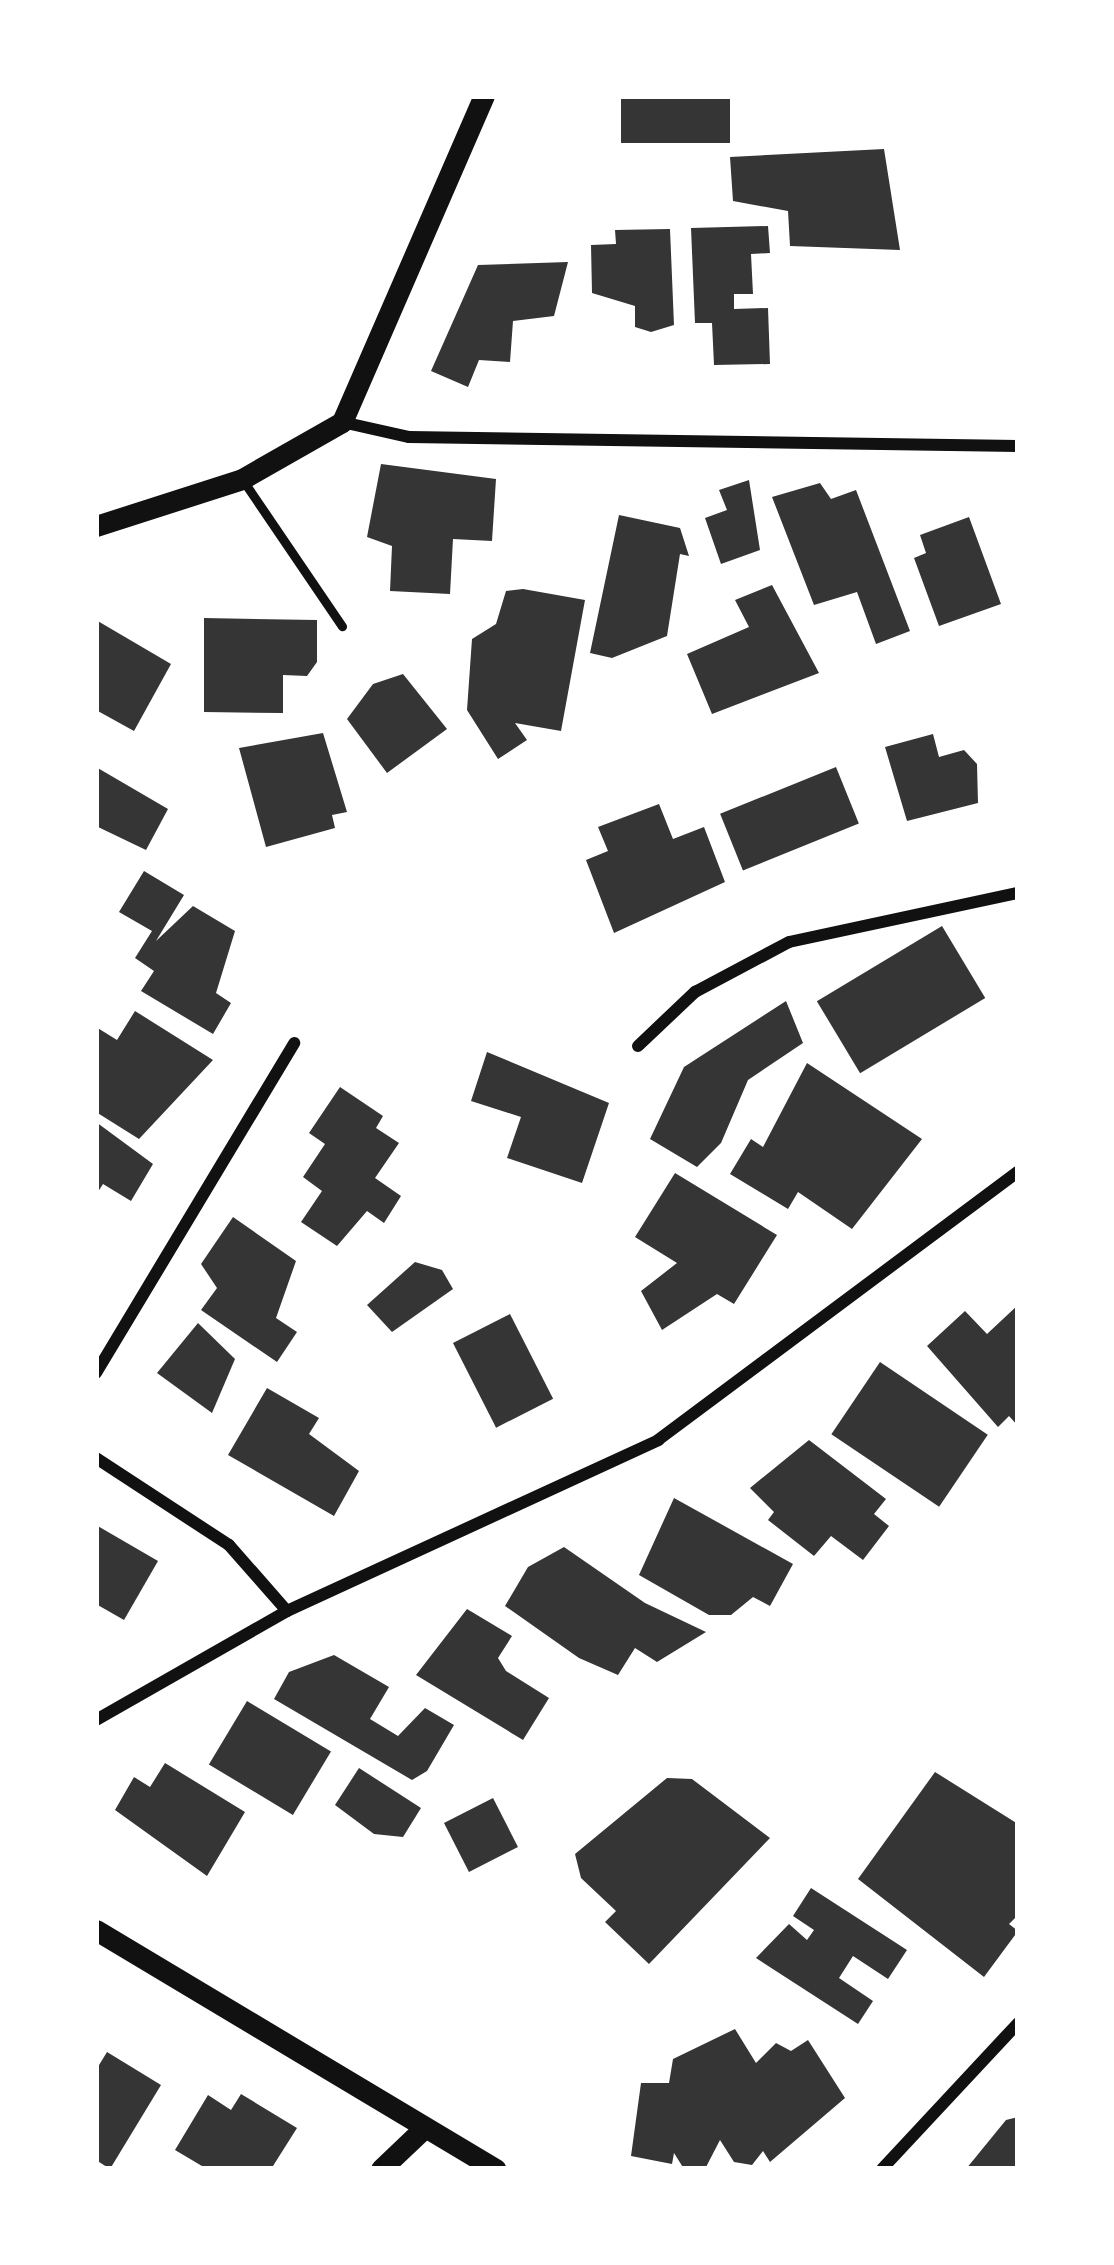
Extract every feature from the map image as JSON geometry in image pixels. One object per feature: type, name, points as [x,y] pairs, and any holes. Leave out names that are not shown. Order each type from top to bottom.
[{"type":"street","points":[[96,526],[242,479],[342,422],[484,96]]},
{"type":"street","points":[[342,422],[409,437],[1018,446]]},
{"type":"street","points":[[638,1046],[695,992],[789,942],[1018,893]]},
{"type":"street","points":[[96,1373],[294,1043]]},
{"type":"street","points":[[96,1720],[287,1611],[658,1440],[1018,1172]]},
{"type":"street","points":[[96,1458],[229,1545],[287,1611]]},
{"type":"street","points":[[96,1930],[496,2169]]},
{"type":"street","points":[[882,2169],[1018,2023]]},
{"type":"street","points":[[381,2169],[424,2128]]},
{"type":"lane","points":[[242,479],[342,626]]},
{"type":"building","points":[[621,96],[730,96],[730,143],[621,143]]},
{"type":"building","points":[[884,149],[900,250],[790,246],[788,211],[733,201],[730,157]]},
{"type":"building","points":[[768,226],[770,253],[751,254],[753,294],[734,294],[734,309],[768,308],[770,364],[714,365],[712,323],[695,323],[691,228]]},
{"type":"building","points":[[670,229],[674,325],[651,332],[635,327],[635,306],[592,293],[591,245],[616,244],[615,230]]},
{"type":"building","points":[[568,262],[554,316],[513,321],[510,362],[479,360],[468,387],[431,371],[478,265]]},
{"type":"building","points":[[381,464],[496,479],[492,541],[453,539],[450,594],[390,591],[392,546],[367,537]]},
{"type":"building","points":[[749,480],[760,550],[721,564],[705,518],[727,510],[719,490]]},
{"type":"building","points":[[820,483],[831,499],[856,490],[910,631],[876,644],[857,592],[814,605],[772,497]]},
{"type":"building","points":[[619,515],[680,528],[689,556],[680,554],[667,636],[612,658],[590,653]]},
{"type":"building","points":[[969,517],[1001,604],[939,626],[914,558],[926,553],[920,535]]},
{"type":"building","points":[[772,585],[819,673],[712,714],[687,654],[749,627],[735,600]]},
{"type":"building","points":[[523,589],[585,600],[561,731],[515,723],[527,740],[498,759],[467,710],[472,639],[496,624],[506,591]]},
{"type":"building","points":[[204,618],[317,620],[317,662],[307,676],[283,675],[283,713],[204,712]]},
{"type":"building","points":[[96,620],[171,664],[134,731],[96,710]]},
{"type":"building","points":[[403,674],[447,729],[387,773],[347,719],[373,684]]},
{"type":"building","points":[[323,733],[347,812],[332,815],[335,828],[266,847],[239,748]]},
{"type":"building","points":[[933,734],[939,757],[964,750],[977,764],[978,803],[907,821],[885,747]]},
{"type":"building","points":[[96,767],[168,809],[146,850],[96,826]]},
{"type":"building","points":[[836,767],[859,824],[743,870],[720,814]]},
{"type":"building","points":[[659,804],[673,839],[704,827],[725,882],[614,933],[586,860],[608,851],[598,827]]},
{"type":"building","points":[[144,871],[184,895],[156,941],[193,906],[235,931],[216,993],[231,1003],[213,1034],[141,991],[154,971],[135,958],[152,931],[119,912]]},
{"type":"building","points":[[942,926],[985,998],[860,1073],[817,1001]]},
{"type":"building","points":[[786,1001],[803,1043],[748,1080],[721,1143],[697,1167],[650,1139],[684,1067]]},
{"type":"building","points":[[135,1011],[213,1060],[139,1139],[96,1112],[96,1027],[117,1040]]},
{"type":"building","points":[[487,1052],[609,1103],[582,1183],[507,1158],[521,1117],[471,1101]]},
{"type":"building","points":[[807,1063],[922,1139],[852,1229],[798,1192],[788,1209],[730,1174],[751,1139],[763,1147]]},
{"type":"building","points":[[340,1087],[383,1116],[376,1128],[399,1143],[375,1178],[401,1196],[384,1223],[367,1211],[337,1246],[301,1222],[322,1191],[303,1177],[325,1144],[309,1133]]},
{"type":"building","points":[[96,1122],[153,1164],[131,1201],[103,1184],[96,1195]]},
{"type":"building","points":[[675,1173],[777,1235],[734,1304],[717,1294],[662,1330],[641,1291],[677,1263],[635,1237]]},
{"type":"building","points":[[233,1217],[296,1261],[276,1318],[297,1332],[277,1362],[201,1310],[217,1288],[201,1264]]},
{"type":"building","points":[[415,1262],[442,1270],[453,1289],[392,1332],[367,1305]]},
{"type":"building","points":[[1018,1305],[1018,1426],[1009,1416],[998,1427],[927,1346],[965,1311],[987,1334]]},
{"type":"building","points":[[510,1314],[553,1399],[496,1428],[453,1343]]},
{"type":"building","points":[[198,1323],[235,1359],[212,1413],[157,1373]]},
{"type":"building","points":[[880,1362],[988,1435],[939,1507],[831,1434]]},
{"type":"building","points":[[267,1388],[319,1418],[309,1434],[359,1471],[334,1516],[228,1455]]},
{"type":"building","points":[[809,1440],[886,1499],[874,1514],[889,1526],[863,1560],[831,1536],[814,1556],[768,1520],[774,1512],[750,1488]]},
{"type":"building","points":[[674,1498],[793,1564],[770,1606],[753,1597],[731,1615],[709,1615],[639,1575]]},
{"type":"building","points":[[96,1525],[158,1561],[124,1620],[96,1604]]},
{"type":"building","points":[[564,1547],[645,1603],[706,1632],[657,1662],[635,1648],[618,1675],[579,1658],[505,1606],[528,1567]]},
{"type":"building","points":[[467,1609],[512,1636],[498,1658],[506,1671],[549,1698],[523,1740],[416,1675]]},
{"type":"building","points":[[334,1655],[389,1687],[370,1719],[398,1736],[425,1708],[454,1725],[427,1771],[412,1780],[274,1699],[289,1672]]},
{"type":"building","points":[[247,1701],[331,1751],[293,1815],[209,1764]]},
{"type":"building","points":[[165,1763],[245,1812],[207,1876],[115,1810],[134,1777],[150,1787]]},
{"type":"building","points":[[359,1768],[421,1808],[403,1837],[374,1834],[335,1805]]},
{"type":"building","points":[[935,1772],[1018,1824],[1018,1915],[1009,1924],[1018,1931],[984,1977],[858,1879]]},
{"type":"building","points":[[667,1778],[692,1779],[770,1838],[649,1964],[605,1922],[616,1911],[581,1878],[575,1854]]},
{"type":"building","points":[[493,1798],[518,1847],[469,1872],[444,1823]]},
{"type":"building","points":[[811,1888],[907,1950],[888,1979],[853,1956],[839,1978],[873,2001],[858,2024],[756,1958],[789,1924],[807,1940],[814,1930],[793,1916]]},
{"type":"building","points":[[735,2029],[756,2063],[776,2043],[791,2051],[808,2040],[845,2098],[770,2162],[763,2151],[752,2165],[734,2162],[720,2140],[705,2169],[684,2169],[674,2153],[672,2164],[631,2156],[641,2083],[669,2083],[673,2059]]},
{"type":"building","points":[[107,2052],[161,2085],[110,2169],[96,2160],[96,2070]]},
{"type":"building","points":[[241,2094],[297,2128],[273,2166],[207,2169],[175,2150],[208,2095],[231,2110]]},
{"type":"building","points":[[1018,2117],[1018,2169],[966,2169],[1006,2120]]}]
